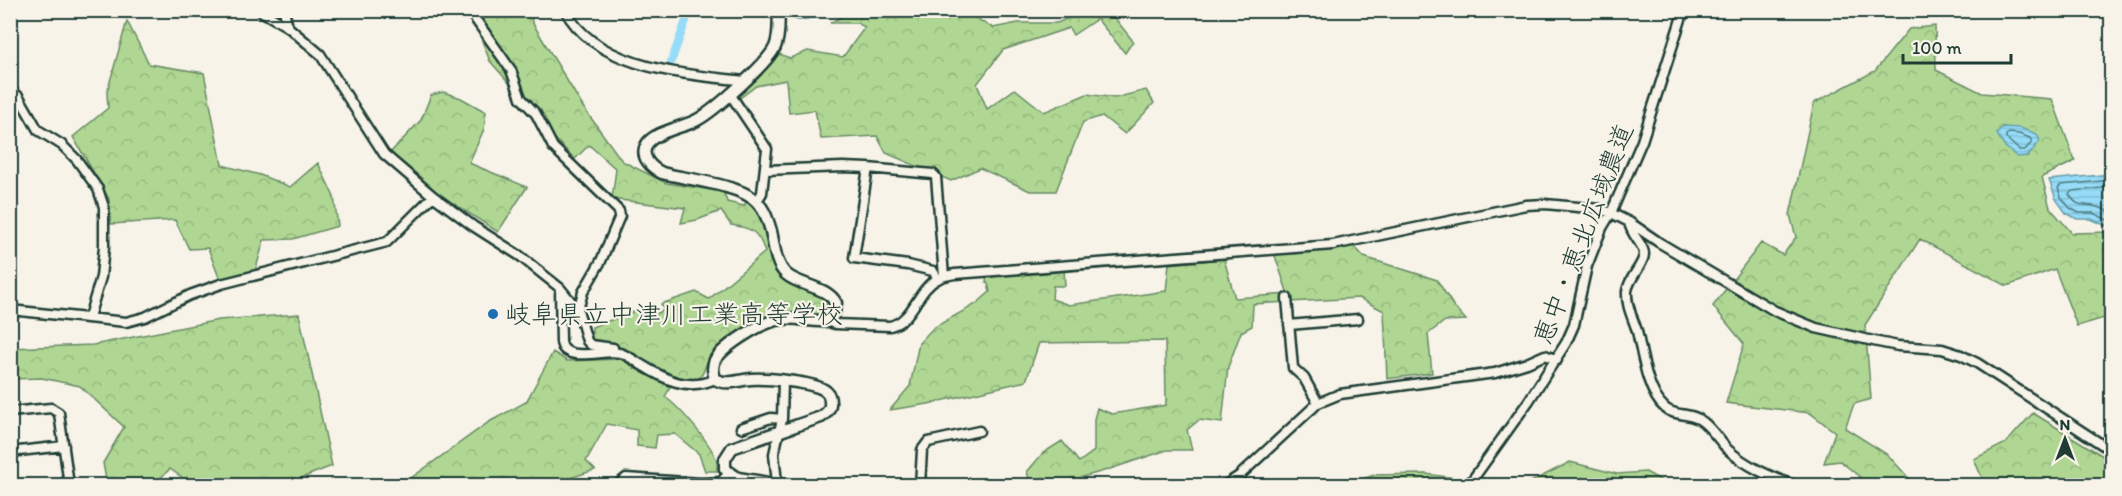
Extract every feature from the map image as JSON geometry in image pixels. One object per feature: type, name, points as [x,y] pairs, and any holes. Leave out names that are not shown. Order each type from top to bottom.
[{"type":"main road","points":[[779,10],[778,35],[775,48],[770,56],[745,81],[698,120],[647,143],[645,157],[652,168],[662,173],[732,189],[745,193],[757,201],[766,215],[778,261],[785,273],[834,298],[836,309],[833,316],[825,321],[785,318],[769,321],[717,358],[712,371],[715,379],[722,382],[732,383],[750,379],[783,381],[825,390],[829,395],[830,406],[821,417],[732,448],[725,459],[724,480],[738,478],[782,484]]},
{"type":"street","points":[[259,10],[288,27],[320,54],[384,154],[433,196],[473,226],[520,256],[560,288],[578,310],[587,341],[591,345],[612,348],[655,374],[685,385],[705,384],[715,379]]},
{"type":"street","points":[[284,10],[288,27]]},
{"type":"street","points":[[469,10],[511,70],[521,98],[536,114],[553,147],[618,211],[620,216],[601,261],[583,292],[578,310]]},
{"type":"street","points":[[565,10],[571,21],[591,40],[634,62],[663,70],[745,81]]},
{"type":"street","name":"恵中・恵北広域農道","points":[[1467,486],[1557,360],[1574,325],[1587,267],[1602,228],[1611,213],[1642,141],[1684,10]]},
{"type":"street","points":[[10,90],[20,97],[38,130],[62,145],[77,160],[98,189],[104,207],[104,247],[101,277],[89,317]]},
{"type":"street","points":[[730,94],[767,148],[762,193],[757,201]]},
{"type":"street","points":[[765,170],[843,167],[933,174],[936,177],[941,277]]},
{"type":"street","points":[[868,168],[854,258],[908,265],[933,271],[941,277]]},
{"type":"street","points":[[10,310],[126,322],[145,317],[190,295],[221,284],[387,242],[433,196]]},
{"type":"street","points":[[825,321],[835,324],[890,326],[899,323],[907,316],[929,285],[941,277],[969,272],[1333,245],[1526,205],[1545,204],[1600,209],[1629,222],[1775,311],[1808,325],[1898,346],[1942,349],[1961,355],[1977,363],[2112,451]]},
{"type":"street","points":[[1629,222],[1631,232],[1644,254],[1642,263],[1633,273],[1628,284],[1627,304],[1654,393],[1664,408],[1669,411],[1699,418],[1727,449],[1745,463],[1796,486]]},
{"type":"street","points":[[560,288],[562,348],[566,352],[584,354],[623,353]]},
{"type":"street","points":[[1287,298],[1293,368],[1304,378],[1318,402]]},
{"type":"street","points":[[1289,324],[1358,319]]},
{"type":"street","points":[[1224,486],[1239,476],[1318,402],[1340,394],[1495,373],[1545,355],[1557,360]]},
{"type":"street","points":[[782,484],[774,454],[782,419],[783,381]]},
{"type":"street","points":[[10,412],[51,408],[56,410],[60,416],[69,485]]},
{"type":"street","points":[[741,428],[771,418],[782,419]]},
{"type":"street","points":[[920,486],[922,450],[928,442],[979,431]]},
{"type":"street","points":[[10,452],[64,446]]},
{"type":"street","points":[[616,486],[626,478],[649,483],[701,483],[724,480]]},
{"type":"green space","points":[[1106,10],[1133,41],[1125,53],[1097,19],[1073,35],[1069,28],[1003,50],[977,84],[987,109],[1015,89],[1044,112],[1087,94],[1115,98],[1146,90],[1154,103],[1125,134],[1102,116],[1083,122],[1056,191],[1030,191],[980,168],[951,181],[886,153],[877,136],[821,139],[815,110],[789,113],[786,80],[756,86],[740,98],[736,93],[779,54],[790,58],[808,51],[843,57],[865,27],[857,23],[830,23],[852,11],[964,11],[993,28],[1018,23],[1057,23],[1084,11]]},
{"type":"green space","points":[[470,11],[530,11],[532,22],[583,107],[622,161],[666,183],[724,192],[727,202],[744,206],[747,201],[763,220],[775,267],[789,281],[824,298],[827,303],[824,309],[816,315],[784,312],[747,327],[711,355],[703,373],[697,380],[676,377],[642,359],[634,368],[670,387],[665,397],[687,417],[709,446],[717,462],[717,471],[705,471],[699,454],[675,434],[657,435],[655,448],[637,446],[637,430],[607,424],[586,461],[595,470],[556,485],[400,486],[489,422],[526,402],[553,352],[567,361],[620,359],[624,350],[592,342],[592,327],[643,308],[654,315],[664,310],[661,304],[696,292],[709,299],[765,252],[757,235],[749,229],[731,225],[721,211],[681,223],[685,208],[612,199],[616,169],[589,145],[575,159],[546,130],[531,108],[490,61]]},
{"type":"green space","points":[[127,21],[149,64],[204,73],[222,165],[260,175],[290,187],[318,163],[334,197],[338,226],[293,239],[264,240],[255,272],[220,280],[208,248],[189,249],[175,220],[111,224],[109,199],[73,137],[108,108],[107,92]]},
{"type":"green space","points":[[1935,26],[1936,70],[1982,93],[2052,99],[2075,161],[2042,177],[2050,208],[2072,233],[2111,232],[2111,316],[2077,326],[2055,269],[2007,286],[1920,239],[1865,325],[1871,399],[1854,404],[1845,428],[1888,455],[1915,485],[1870,485],[1840,461],[1824,463],[1835,432],[1810,413],[1726,403],[1744,344],[1713,306],[1761,243],[1783,255],[1796,237],[1790,215],[1814,103],[1875,71],[1909,29]]},
{"type":"green space","points":[[443,92],[461,98],[486,112],[484,129],[469,163],[527,187],[498,232],[437,193],[390,153],[421,120],[431,95]]},
{"type":"green space","points":[[1353,245],[1364,257],[1437,280],[1454,307],[1466,320],[1445,321],[1428,334],[1432,373],[1387,379],[1384,311],[1359,298],[1253,304],[1252,326],[1241,332],[1228,367],[1222,423],[1199,420],[1187,430],[1192,450],[1167,450],[1053,485],[1031,485],[1027,472],[1043,453],[1062,441],[1079,462],[1094,451],[1094,419],[1097,408],[1112,414],[1166,405],[1165,341],[1039,343],[1026,381],[928,404],[890,410],[910,386],[919,343],[933,328],[976,304],[990,292],[986,282],[987,274],[1064,269],[1065,286],[1053,286],[1052,299],[1069,305],[1166,291],[1169,264],[1224,259],[1235,298],[1288,294],[1274,253]]},
{"type":"green space","points":[[299,314],[332,466],[281,486],[193,485],[170,469],[156,482],[157,485],[107,485],[103,463],[124,427],[80,386],[42,378],[11,379],[11,348],[93,345],[219,320]]},
{"type":"green space","points":[[2033,413],[2111,461],[2111,485],[1985,485],[1974,459],[2006,443]]},
{"type":"green space","points":[[1570,462],[1617,474],[1646,472],[1669,485],[1525,485]]},
{"type":"green space","points":[[1426,474],[1506,485],[1343,486],[1374,475]]},
{"type":"water","points":[[2002,127],[2020,128],[2037,134],[2040,141],[2028,156],[2017,157],[2004,146],[1997,134]]},
{"type":"water","points":[[2111,174],[2111,228],[2091,219],[2077,219],[2066,213],[2056,199],[2049,180]]},
{"type":"waterway","points":[[671,62],[688,15],[686,10]]},
{"type":"waterway","points":[[785,16],[799,20],[854,10]]},
{"type":"place","name":"岐阜県立中津川工業高等学校","points":[[493,314]]}]
